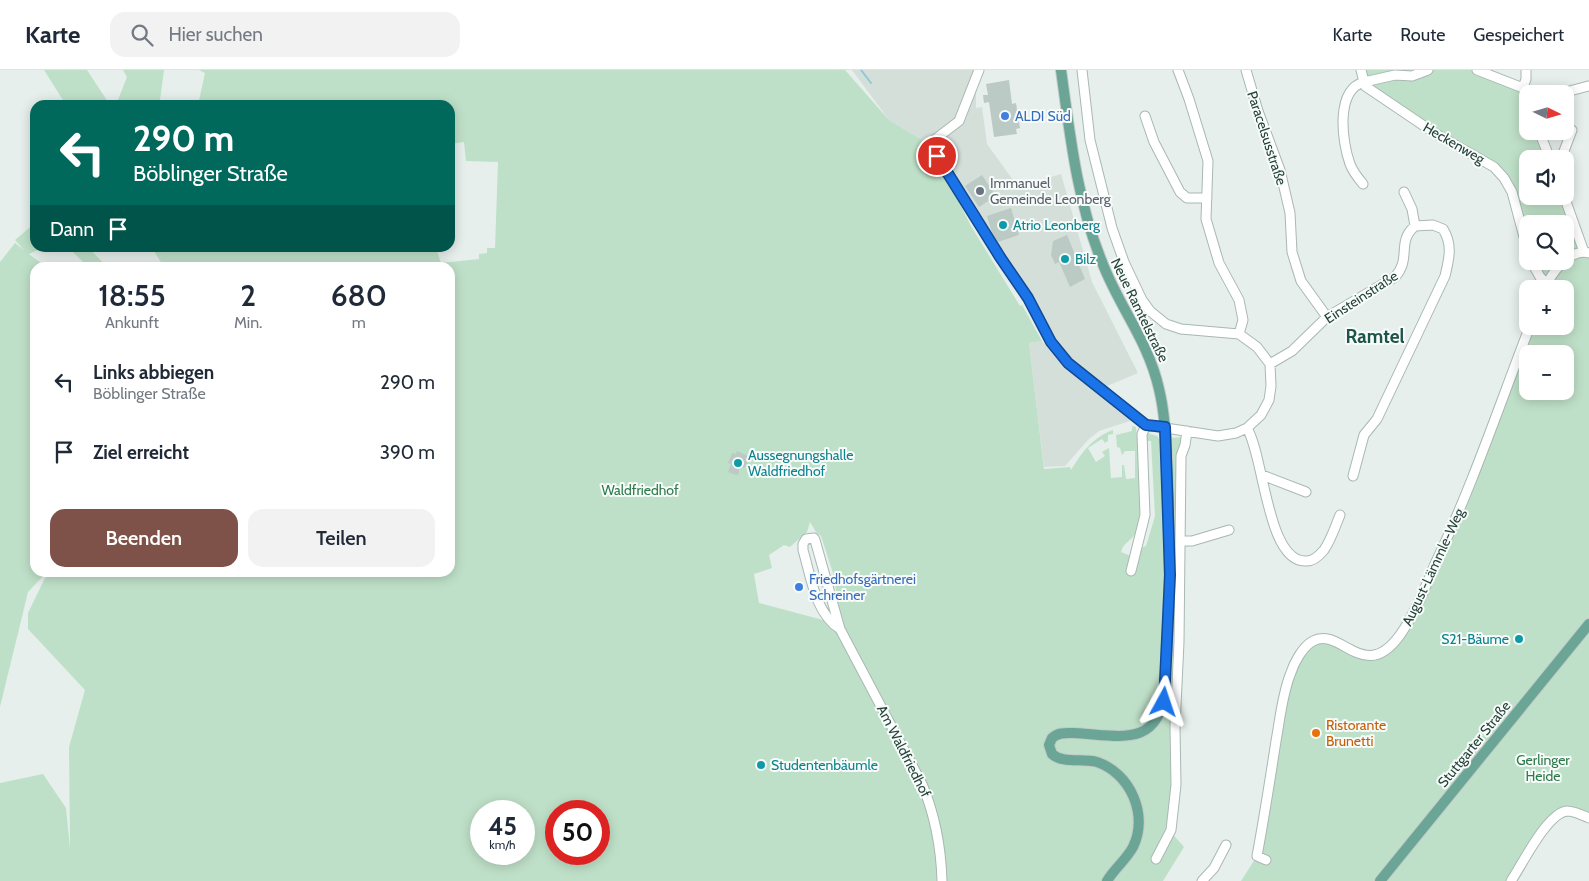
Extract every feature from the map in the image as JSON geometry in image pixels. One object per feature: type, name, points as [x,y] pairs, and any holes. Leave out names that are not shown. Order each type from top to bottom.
[{"type":"main road","name":"Neue Ramtelstraße","points":[[1061,70],[1078,180],[1085,212],[1108,278],[1135,325],[1150,358],[1159,389],[1165,427],[1170,575],[1165,691],[1162,709],[1156,721],[1136,735],[1118,737],[1061,733],[1052,738],[1049,746],[1052,754],[1061,759],[1086,760],[1104,765],[1113,770],[1127,784],[1136,801],[1139,821],[1136,838],[1128,855],[1107,881]]},
{"type":"main road","name":"Stuttgarter Straße","points":[[1380,881],[1589,624]]},
{"type":"street","points":[[978,70],[959,121],[929,144],[1028,298],[1051,342],[1068,363],[1146,425],[1223,436],[1248,428],[1261,415],[1269,400],[1271,386],[1270,364],[1257,347],[1239,334],[1181,329],[1166,324],[1150,311],[1142,300],[1124,262],[1112,228],[1090,140],[1082,70]]},
{"type":"street","points":[[1178,70],[1208,161],[1206,219],[1208,232],[1219,263],[1239,300],[1243,320],[1239,334]]},
{"type":"street","name":"Paracelsusstraße","points":[[1246,70],[1258,111],[1280,170],[1290,212],[1292,252],[1301,281],[1326,317]]},
{"type":"street","points":[[1361,70],[1364,82]]},
{"type":"street","points":[[1363,184],[1355,174],[1346,152],[1343,111],[1345,100],[1352,88],[1364,82],[1395,75],[1420,74],[1428,70]]},
{"type":"street","points":[[1477,70],[1500,74],[1519,86]]},
{"type":"street","points":[[1523,85],[1526,70]]},
{"type":"street","name":"Heckenweg","points":[[1364,82],[1365,86],[1436,134],[1494,167],[1504,178],[1512,192],[1519,218]]},
{"type":"street","points":[[1574,90],[1588,86]]},
{"type":"street","points":[[1145,116],[1154,142],[1180,192],[1187,198],[1207,198]]},
{"type":"street","points":[[1353,476],[1364,434],[1377,419],[1445,276],[1450,256],[1450,244],[1443,229],[1433,225],[1415,226],[1414,215],[1404,192]]},
{"type":"street","points":[[1551,280],[1567,260],[1576,254],[1586,252],[1568,205]]},
{"type":"street","name":"Einsteinstraße","points":[[1270,364],[1292,351],[1326,317],[1395,277],[1402,270],[1405,261],[1405,237],[1415,226]]},
{"type":"street","name":"August-Lämmle-Weg","points":[[1266,860],[1257,856],[1284,695],[1295,664],[1306,647],[1314,640],[1327,640],[1363,656],[1370,656],[1384,651],[1400,636],[1465,500],[1527,335]]},
{"type":"street","points":[[1130,571],[1146,515],[1142,434],[1146,425]]},
{"type":"street","points":[[1248,428],[1252,435],[1274,528],[1287,554],[1295,559],[1311,561],[1319,556],[1328,543],[1340,516]]},
{"type":"street","points":[[1156,859],[1174,821],[1181,541],[1181,456],[1187,431]]},
{"type":"street","points":[[1262,475],[1306,492]]},
{"type":"street","points":[[1181,541],[1192,541],[1229,530]]},
{"type":"street","name":"Am Waldfriedhof","points":[[840,629],[832,624],[821,608],[803,550],[803,544],[806,539],[814,538],[818,546],[840,629],[922,784],[937,829],[942,881]]},
{"type":"street","points":[[1511,881],[1544,829],[1556,815],[1569,811],[1589,818]]},
{"type":"street","points":[[1202,881],[1214,868],[1226,845]]},
{"type":"shaded area","points":[[852,70],[984,70],[976,90],[976,108],[982,107],[987,144],[1018,187],[1061,174],[1092,282],[1138,373],[1107,386],[1071,363],[1039,309],[983,231],[929,144],[889,120]]},
{"type":"shaded area","points":[[1042,341],[1063,366],[1133,420],[1099,431],[1088,440],[1065,466],[1044,467],[1029,343]]},
{"type":"green space","points":[[44,70],[87,70],[107,100],[63,100]]},
{"type":"green space","points":[[123,70],[164,70],[160,100],[118,100],[127,77]]},
{"type":"green space","name":"Waldfriedhof","points":[[199,70],[845,70],[889,120],[929,144],[971,226],[1020,306],[1022,305],[1042,341],[1029,343],[1044,469],[1070,467],[1071,470],[1080,457],[1094,441],[1113,430],[1113,434],[1108,435],[1108,441],[1105,443],[1102,439],[1088,448],[1096,462],[1105,456],[1102,452],[1109,448],[1111,478],[1122,477],[1122,465],[1124,465],[1126,479],[1135,478],[1135,451],[1125,451],[1122,455],[1120,448],[1117,447],[1116,435],[1132,431],[1132,426],[1136,427],[1141,498],[1140,512],[1135,534],[1121,552],[1131,556],[1146,546],[1155,516],[1151,441],[1145,441],[1147,433],[1157,436],[1161,442],[1166,541],[1161,696],[1156,704],[1158,705],[1150,719],[1139,728],[1112,732],[1067,728],[1053,730],[1060,739],[1069,737],[1113,741],[1127,740],[1140,737],[1151,731],[1161,721],[1167,706],[1170,438],[1183,437],[1174,786],[1169,830],[1184,847],[1163,881],[0,881],[0,783],[43,774],[66,808],[70,848],[69,747],[85,690],[28,629],[28,613],[46,577],[455,577],[455,262],[450,262],[479,259],[479,254],[487,253],[487,248],[495,248],[498,162],[466,161],[464,142],[455,143],[455,100],[199,100],[205,73]],"holes":[[[810,522],[821,536],[833,573],[842,625],[759,603],[754,574],[772,568],[769,555],[784,545],[790,547],[807,532]]]},
{"type":"green space","points":[[1361,70],[1478,70],[1519,86],[1519,140],[1543,140],[1546,150],[1519,150],[1519,205],[1568,205],[1572,215],[1519,215],[1519,220],[1512,192],[1494,167],[1375,92]]},
{"type":"green space","points":[[1574,220],[1589,257],[1589,618],[1512,714],[1504,709],[1505,718],[1377,881],[1241,881],[1257,856],[1284,695],[1306,647],[1327,640],[1363,656],[1392,645],[1429,579],[1519,354],[1519,400],[1574,400],[1574,345],[1522,345],[1526,335],[1574,335],[1574,280],[1540,280],[1536,270],[1574,270]]},
{"type":"green space","points":[[30,227],[30,252],[33,252],[29,254],[39,262],[30,262],[30,577],[42,577],[28,592],[0,707],[0,262],[15,243],[24,250],[15,240]]},
{"type":"green space","points":[[73,252],[93,252],[102,262],[83,262]]},
{"type":"green space","points":[[155,252],[437,252],[441,262],[161,262]]},
{"type":"green space","name":"Gerlinger Heide","points":[[1589,631],[1589,818],[1570,811],[1551,815],[1511,881],[1385,881]]},
{"type":"building","name":"ALDI Süd","points":[[1009,80],[1012,104],[1016,103],[1020,128],[1016,129],[1017,134],[994,137],[989,102],[984,103],[983,95],[988,95],[986,84]]},
{"type":"building","name":"Immanuel Gemeinde Leonberg","points":[[982,175],[996,196],[979,207],[965,186]]},
{"type":"building","name":"Atrio Leonberg","points":[[1011,208],[1019,235],[998,242],[992,233],[987,216]]},
{"type":"building","name":"Bilz","points":[[1067,235],[1085,279],[1070,287],[1059,262],[1055,264],[1051,255],[1053,241]]},
{"type":"building","name":"Aussegnungshalle Waldfriedhof","points":[[737,451],[750,457],[747,463],[752,466],[739,468],[739,474],[736,475],[728,472],[731,464],[728,463],[732,453],[736,454]]},
{"type":"waterway","points":[[861,70],[871,83]]},
{"type":"place","name":"ALDI Süd","points":[[1005,116]]},
{"type":"place","name":"Immanuel Gemeinde Leonberg","points":[[980,191]]},
{"type":"place","name":"Atrio Leonberg","points":[[1003,225]]},
{"type":"place","name":"Bilz","points":[[1065,259]]},
{"type":"place","name":"Aussegnungshalle Waldfriedhof","points":[[738,463]]},
{"type":"place","name":"Friedhofsgärtnerei Schreiner","points":[[799,587]]},
{"type":"place","name":"S21-Bäume","points":[[1519,639]]},
{"type":"place","name":"Ristorante Brunetti","points":[[1316,733]]},
{"type":"place","name":"Studentenbäumle","points":[[761,765]]},
{"type":"district","name":"Ramtel","points":[[1375,336]]},
{"type":"route","points":[[937,156],[1028,298],[1051,342],[1068,363],[1146,425],[1165,427],[1170,575],[1164,702]]}]
